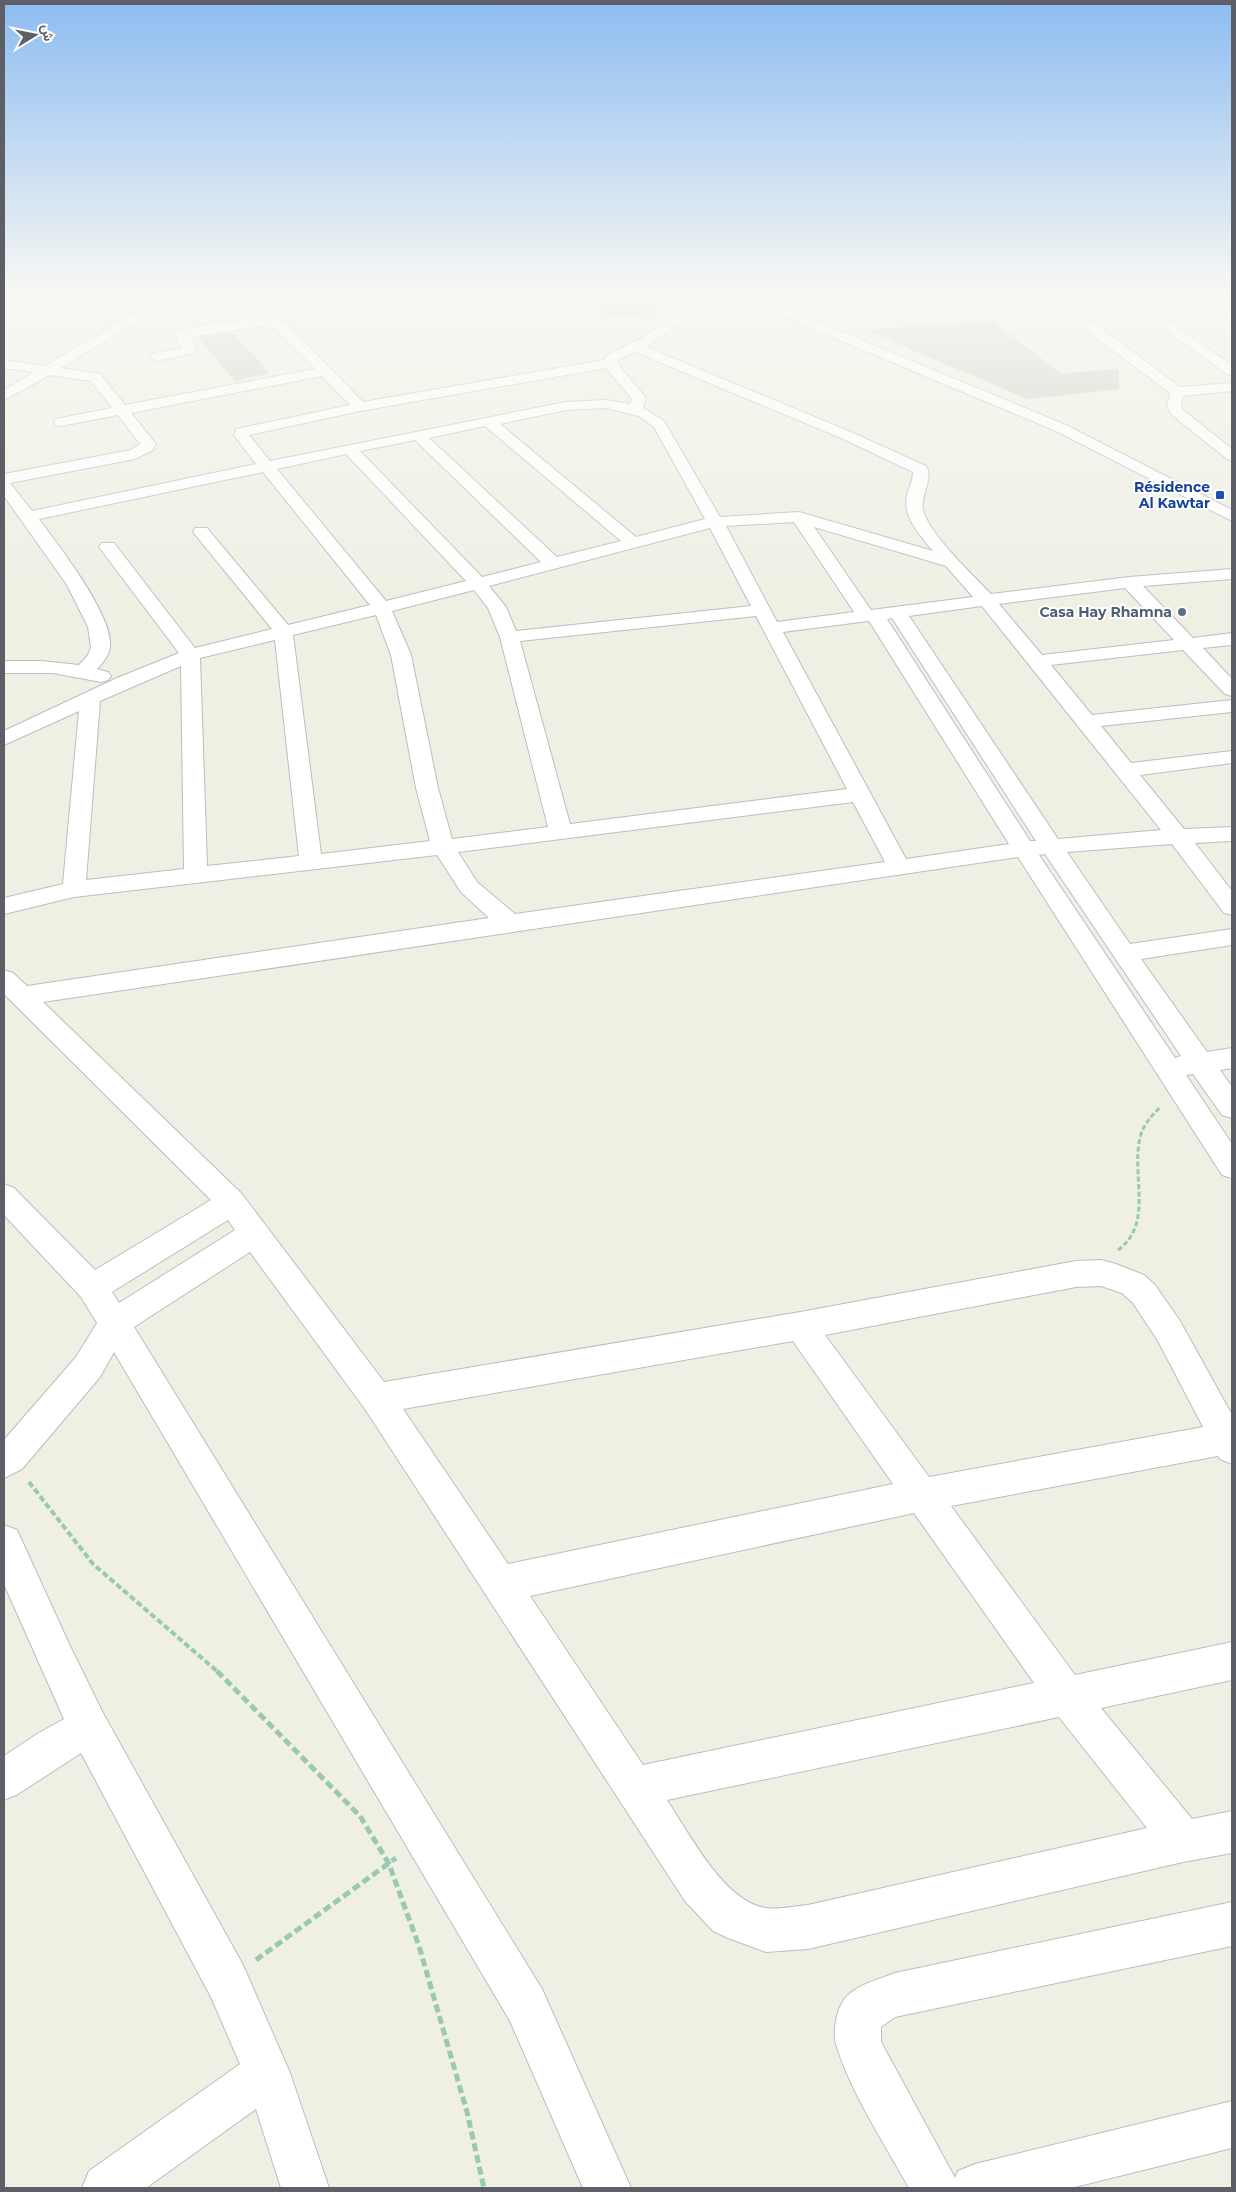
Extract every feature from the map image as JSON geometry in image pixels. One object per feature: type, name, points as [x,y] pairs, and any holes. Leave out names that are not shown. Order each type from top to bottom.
[{"type":"street","points":[[4,479],[135,454],[148,448],[148,444],[109,394]]},
{"type":"street","points":[[61,422],[203,394]]},
{"type":"street","points":[[347,394],[360,407]]},
{"type":"street","points":[[432,394],[360,407],[241,432],[241,435],[382,608],[401,655],[427,788],[442,847],[469,887],[510,923]]},
{"type":"street","points":[[633,409],[638,404],[639,398],[636,394]]},
{"type":"street","points":[[746,394],[917,467],[922,476],[913,500],[914,510],[925,530],[987,600],[1037,661],[1179,836],[1232,907]]},
{"type":"street","points":[[980,394],[1061,428],[1232,516]]},
{"type":"street","points":[[1177,394],[1174,406],[1177,412],[1232,456]]},
{"type":"street","points":[[27,517],[349,449],[579,405],[606,404],[644,413],[660,424],[715,522],[899,867]]},
{"type":"street","points":[[489,422],[633,543]]},
{"type":"street","points":[[1208,438],[1232,435]]},
{"type":"street","points":[[419,436],[554,564]]},
{"type":"street","points":[[349,449],[497,606],[509,636],[561,832]]},
{"type":"street","points":[[4,485],[84,598],[96,618],[102,644],[97,656],[84,671]]},
{"type":"street","points":[[4,739],[124,682],[190,655],[478,584],[715,522],[799,517],[952,562]]},
{"type":"street","points":[[799,517],[879,614],[1051,846],[1200,1062],[1228,1096]]},
{"type":"street","points":[[201,532],[282,631],[311,863]]},
{"type":"street","points":[[108,547],[190,655],[196,875]]},
{"type":"street","points":[[771,628],[1129,582],[1232,574]]},
{"type":"street","points":[[1129,582],[1232,690]]},
{"type":"street","points":[[509,636],[761,610]]},
{"type":"street","points":[[879,614],[1024,849],[1232,1166]]},
{"type":"street","points":[[1037,661],[1232,639]]},
{"type":"street","points":[[4,667],[46,666],[84,671],[124,682]]},
{"type":"street","points":[[74,889],[90,698]]},
{"type":"street","points":[[1086,722],[1232,706]]},
{"type":"street","points":[[1125,770],[1232,757]]},
{"type":"street","points":[[4,906],[74,889],[311,863],[860,794]]},
{"type":"street","points":[[13,988],[510,923],[1024,849],[1124,839],[1232,834]]},
{"type":"street","points":[[1123,953],[1232,937]]},
{"type":"street","points":[[13,988],[232,1202],[377,1398],[700,1886],[728,1916],[766,1930],[808,1927],[1184,1841],[1232,1832]]},
{"type":"street","points":[[1167,1068],[1232,1058]]},
{"type":"street","points":[[1185,1096],[1228,1096]]},
{"type":"street","points":[[4,1196],[92,1288],[114,1323],[526,2005],[607,2188]]},
{"type":"street","points":[[92,1288],[232,1202]]},
{"type":"street","points":[[7,1460],[88,1367],[114,1323],[254,1234]]},
{"type":"street","points":[[377,1398],[800,1326],[1076,1274],[1101,1273],[1116,1276],[1133,1284],[1144,1294],[1169,1331],[1230,1443],[921,1495],[500,1584]]},
{"type":"street","points":[[800,1326],[1066,1695],[1184,1841]]},
{"type":"street","points":[[4,1543],[56,1660],[89,1727],[227,1981],[267,2073],[305,2188]]},
{"type":"street","points":[[634,1788],[1232,1661]]},
{"type":"street","points":[[4,1780],[51,1748],[89,1727]]},
{"type":"street","points":[[935,2188],[870,2071],[858,2042],[859,2017],[873,2004],[895,1995],[1232,1924]]},
{"type":"street","points":[[106,2188],[267,2073]]},
{"type":"street","points":[[975,2188],[1232,2125]]},
{"type":"path","points":[[1076,1274],[1116,1253],[1130,1241],[1138,1219],[1139,1138],[1144,1124],[1153,1112],[1185,1096]]},
{"type":"path","points":[[7,1460],[93,1564],[228,1681],[360,1816],[389,1864],[419,1946],[467,2112],[484,2188]]},
{"type":"path","points":[[227,1981],[389,1864],[424,1835]]},
{"type":"building","points":[[1017,394],[1071,394],[1028,399]]},
{"type":"place","name":"Résidence Al Kawtar","points":[[1220,495]]},
{"type":"place","name":"Casa Hay Rhamna","points":[[1182,612]]}]
